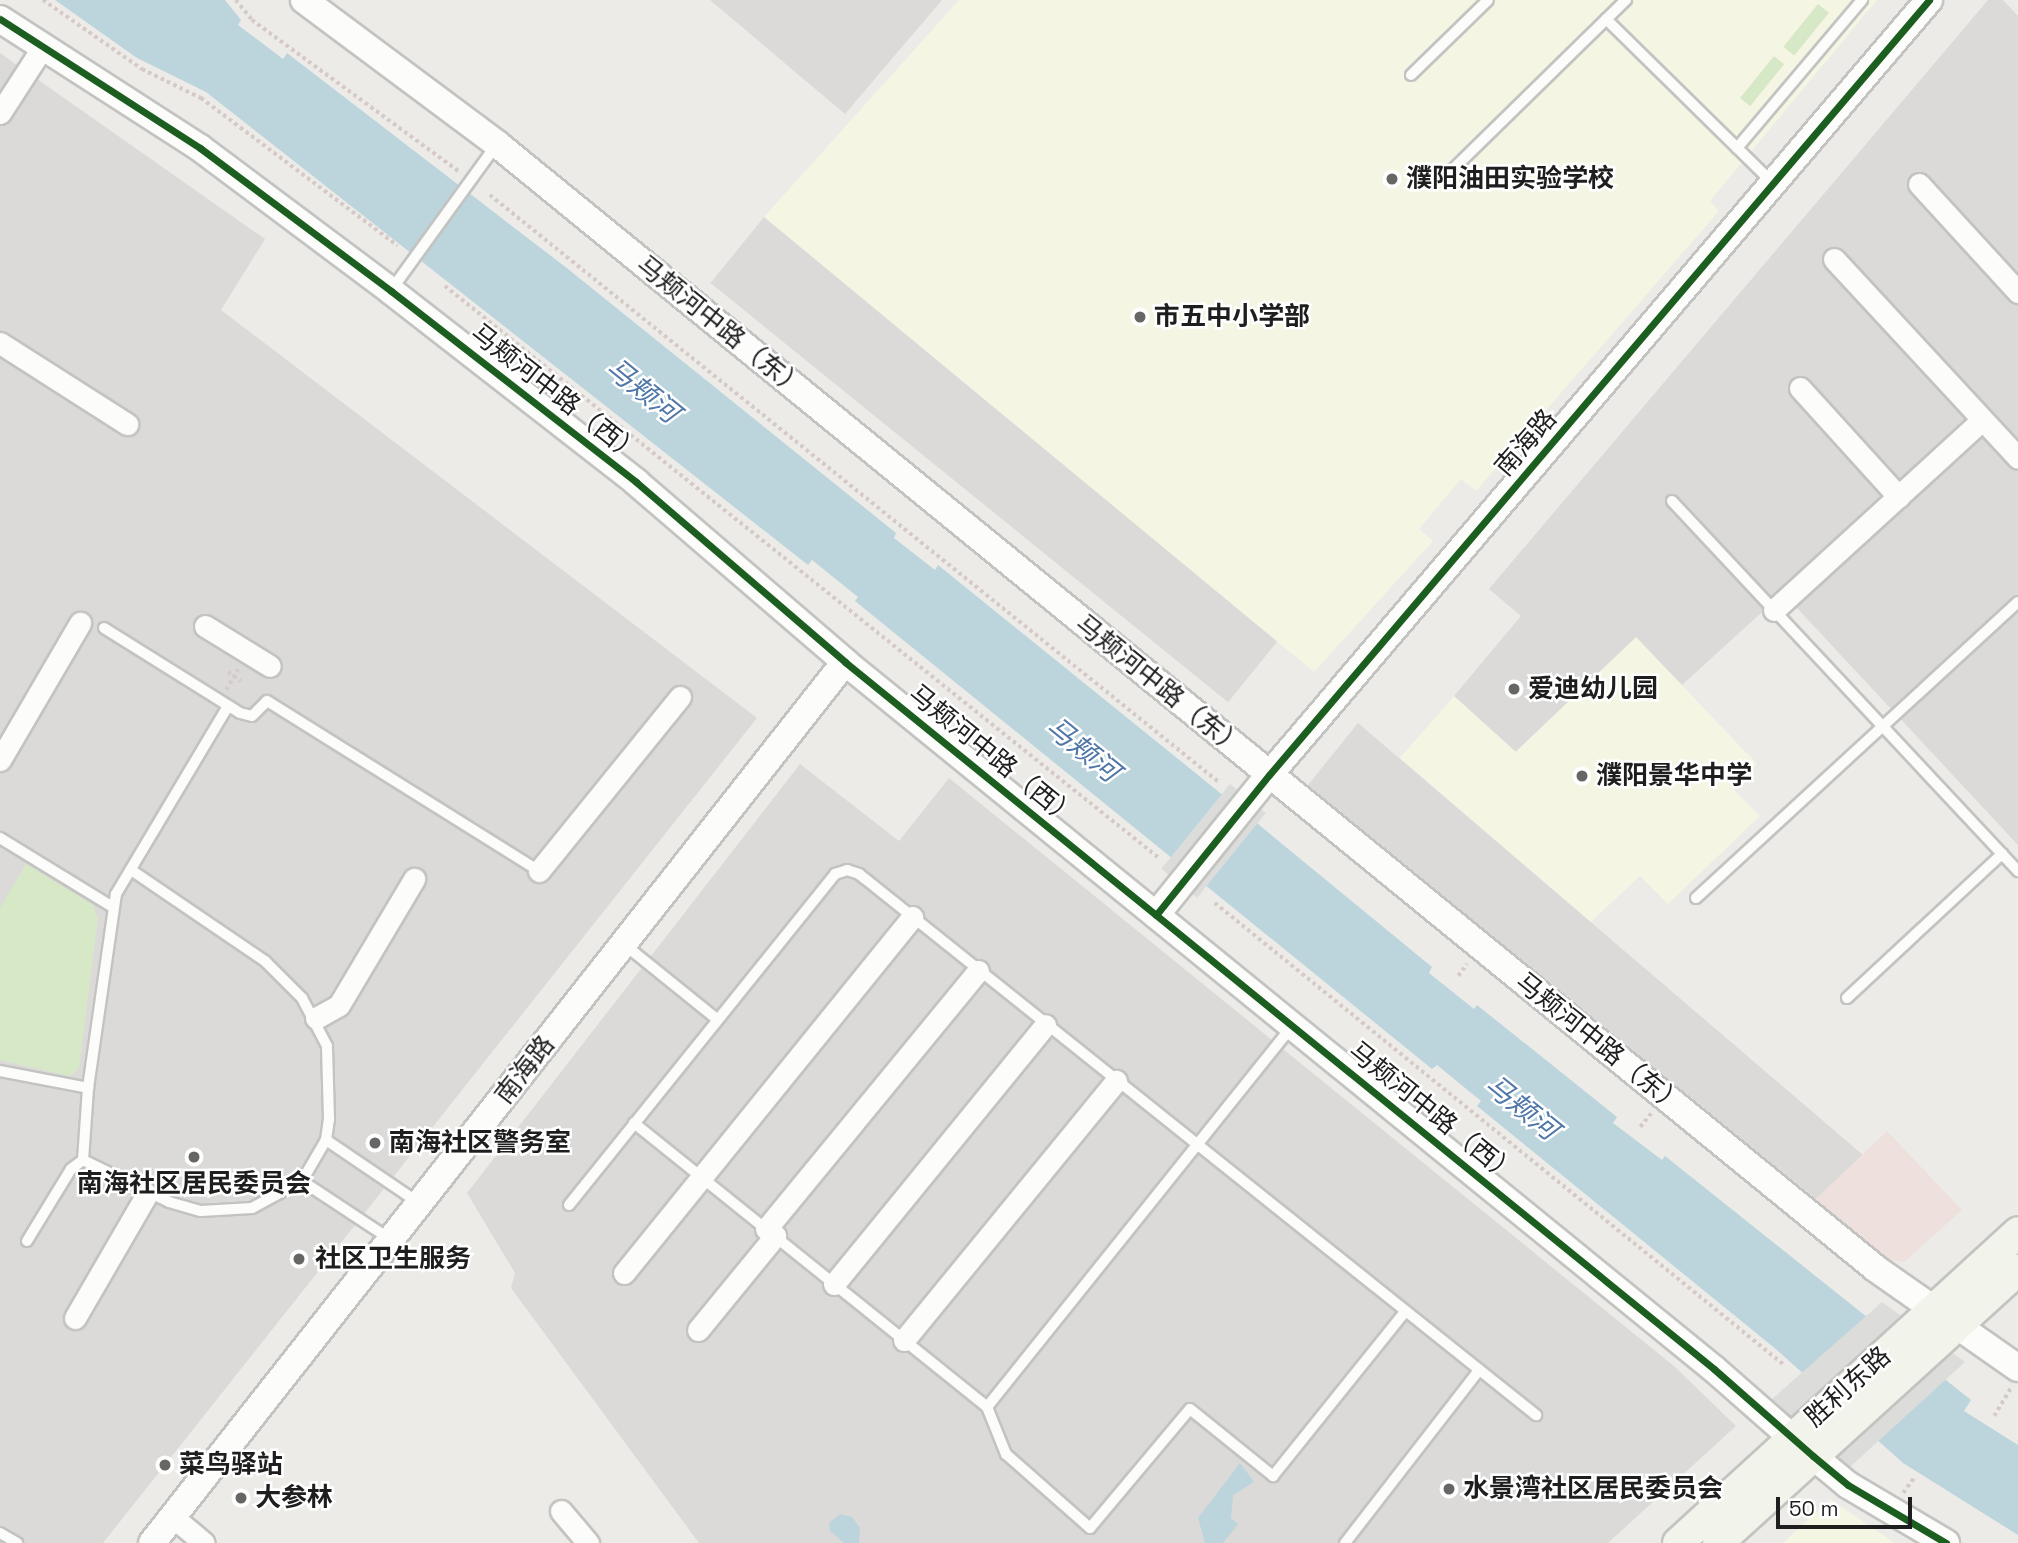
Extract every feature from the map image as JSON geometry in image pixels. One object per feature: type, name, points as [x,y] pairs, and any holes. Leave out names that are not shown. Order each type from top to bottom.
[{"type":"main road","name":"胜利东路","points":[[1678,1543],[1809,1441],[1947,1316],[2018,1232]]},
{"type":"main road","name":"胜利东路","points":[[1947,1316],[2018,1270]]},
{"type":"main road","name":"胜利东路","points":[[1718,1543],[1809,1441]]},
{"type":"street","name":"马颊河中路（东）","points":[[304,0],[497,145],[1875,1268],[2018,1368]]},
{"type":"street","name":"南海路","points":[[1156,915],[1269,775],[1929,0]]},
{"type":"street","name":"马颊河中路（西）","points":[[0,19],[200,148],[391,290],[636,482],[845,662],[1714,1369],[1809,1441],[1849,1485],[1946,1543]]},
{"type":"street","points":[[0,113],[42,48]]},
{"type":"street","points":[[1919,184],[2018,292]]},
{"type":"street","points":[[1834,259],[2018,458]]},
{"type":"street","points":[[0,343],[127,424]]},
{"type":"street","points":[[1800,388],[1899,497]]},
{"type":"street","points":[[1774,610],[1982,419]]},
{"type":"street","points":[[0,760],[80,623]]},
{"type":"street","points":[[205,626],[270,666]]},
{"type":"street","name":"南海路","points":[[152,1543],[845,662]]},
{"type":"street","points":[[539,871],[680,697]]},
{"type":"street","points":[[316,1018],[339,1005],[414,878]]},
{"type":"street","points":[[624,1273],[912,917]]},
{"type":"street","points":[[698,1330],[770,1233],[978,971]]},
{"type":"street","points":[[834,1284],[1045,1026]]},
{"type":"street","points":[[904,1340],[1116,1081]]},
{"type":"street","points":[[75,1318],[147,1194]]},
{"type":"street","points":[[561,1511],[588,1543]]},
{"type":"street","points":[[173,1517],[204,1543]]},
{"type":"lane","points":[[1411,75],[1484,4],[1470,0]]},
{"type":"lane","points":[[1444,178],[1626,0]]},
{"type":"lane","points":[[1737,148],[1862,0]]},
{"type":"lane","points":[[1606,19],[1775,184]]},
{"type":"lane","points":[[391,290],[497,145]]},
{"type":"lane","points":[[1672,501],[2018,871]]},
{"type":"lane","points":[[1696,898],[2018,602]]},
{"type":"lane","points":[[104,628],[224,703],[252,716],[267,701],[539,871]]},
{"type":"lane","points":[[27,1241],[71,1169],[83,1160],[88,1088],[111,906],[224,703]]},
{"type":"lane","points":[[0,838],[111,906]]},
{"type":"lane","points":[[1847,998],[2002,854]]},
{"type":"lane","points":[[83,1160],[147,1194],[201,1211],[221,1212],[252,1208],[302,1181],[326,1140],[327,1045],[316,1018],[265,961],[131,870]]},
{"type":"lane","points":[[569,1205],[835,874],[846,870],[859,874],[1045,1026],[1536,1415]]},
{"type":"lane","points":[[624,944],[718,1020]]},
{"type":"lane","points":[[987,1406],[1293,1026]]},
{"type":"lane","points":[[0,1071],[88,1088]]},
{"type":"lane","points":[[634,1123],[987,1406],[1006,1454],[1090,1528],[1190,1409],[1273,1476],[1405,1312]]},
{"type":"lane","points":[[326,1140],[419,1203]]},
{"type":"lane","points":[[302,1181],[390,1240]]},
{"type":"lane","points":[[1346,1543],[1479,1370]]},
{"type":"lane","points":[[0,1533],[17,1543]]},
{"type":"path","points":[[43,0],[142,69],[201,98],[398,246]]},
{"type":"path","points":[[236,0],[253,20],[465,176]]},
{"type":"path","points":[[490,195],[1220,783]]},
{"type":"path","points":[[445,286],[1159,858]]},
{"type":"path","points":[[224,703],[234,676],[248,652]]},
{"type":"path","points":[[228,673],[241,681]]},
{"type":"path","points":[[1215,903],[1783,1364]]},
{"type":"path","points":[[1994,1416],[2018,1375]]},
{"type":"shaded area","points":[[710,0],[942,0],[845,114]]},
{"type":"shaded area","name":"市五中小学部","points":[[959,0],[1877,0],[1710,201],[1719,211],[1476,491],[1461,479],[1419,529],[1433,541],[1314,672],[764,217]]},
{"type":"shaded area","points":[[1988,0],[2003,0],[2018,16],[2018,845],[1783,593],[1682,685],[1636,638],[1515,752],[1454,696],[1521,616],[1489,589]]},
{"type":"shaded area","points":[[0,53],[265,239],[221,310],[757,718],[103,1543],[0,1543]]},
{"type":"shaded area","points":[[764,217],[1282,636],[1228,702],[711,283]]},
{"type":"shaded area","name":"濮阳景华中学","points":[[1636,637],[1757,764],[1732,788],[1760,816],[1668,904],[1640,876],[1591,922],[1400,758],[1454,696],[1516,752]]},
{"type":"shaded area","points":[[1358,723],[1863,1155],[1816,1199],[1308,785]]},
{"type":"shaded area","points":[[800,764],[899,841],[949,778],[1675,1367],[1736,1426],[1608,1543],[699,1543],[511,1288],[515,1273],[467,1193]]},
{"type":"shaded area","points":[[1887,1131],[1962,1210],[1904,1262],[1883,1258],[1816,1199]]},
{"type":"shaded area","points":[[1830,1499],[1895,1543],[1783,1543]]},
{"type":"green space","points":[[1818,4],[1829,13],[1794,56],[1783,47]]},
{"type":"green space","points":[[1774,56],[1784,64],[1750,106],[1740,98]]},
{"type":"green space","points":[[26,864],[93,905],[98,919],[79,1068],[70,1076],[0,1060],[0,908]]},
{"type":"water","name":"马颊河","points":[[55,0],[225,0],[241,20],[238,25],[283,59],[287,53],[568,269],[896,533],[894,538],[935,570],[938,565],[1219,792],[1432,967],[1429,973],[1474,1009],[1477,1005],[1617,1117],[1613,1123],[1662,1160],[1665,1156],[1971,1400],[1964,1411],[2018,1445],[2018,1535],[1903,1463],[1777,1350],[1477,1106],[1481,1101],[1437,1065],[1432,1069],[855,601],[858,597],[812,560],[808,565],[206,92],[137,58]]},
{"type":"water","points":[[1240,1463],[1254,1482],[1233,1495],[1231,1518],[1238,1524],[1223,1543],[1205,1543],[1198,1518]]},
{"type":"water","points":[[840,1514],[852,1517],[860,1528],[859,1543],[844,1543],[830,1531],[829,1523]]},
{"type":"pier","points":[[1230,784],[1266,813],[1197,898],[1161,869]]},
{"type":"pier","points":[[1882,1302],[1965,1362],[1850,1467],[1771,1400]]},
{"type":"cycle path","points":[[1156,915],[1269,775],[1929,0]]},
{"type":"cycle path","points":[[0,19],[200,148],[391,291],[636,482],[845,662],[1714,1369],[1848,1485],[1946,1543]]},
{"type":"place","name":"濮阳油田实验学校","points":[[1392,179]]},
{"type":"place","name":"市五中小学部","points":[[1140,317]]},
{"type":"place","name":"爱迪幼儿园","points":[[1514,689]]},
{"type":"place","name":"濮阳景华中学","points":[[1582,776]]},
{"type":"place","name":"南海社区警务室","points":[[375,1143]]},
{"type":"place","name":"南海社区居民委员会","points":[[194,1157]]},
{"type":"place","name":"社区卫生服务","points":[[299,1259]]},
{"type":"place","name":"菜鸟驿站","points":[[165,1465]]},
{"type":"place","name":"水景湾社区居民委员会","points":[[1449,1489]]},
{"type":"place","name":"大参林","points":[[241,1498]]}]
